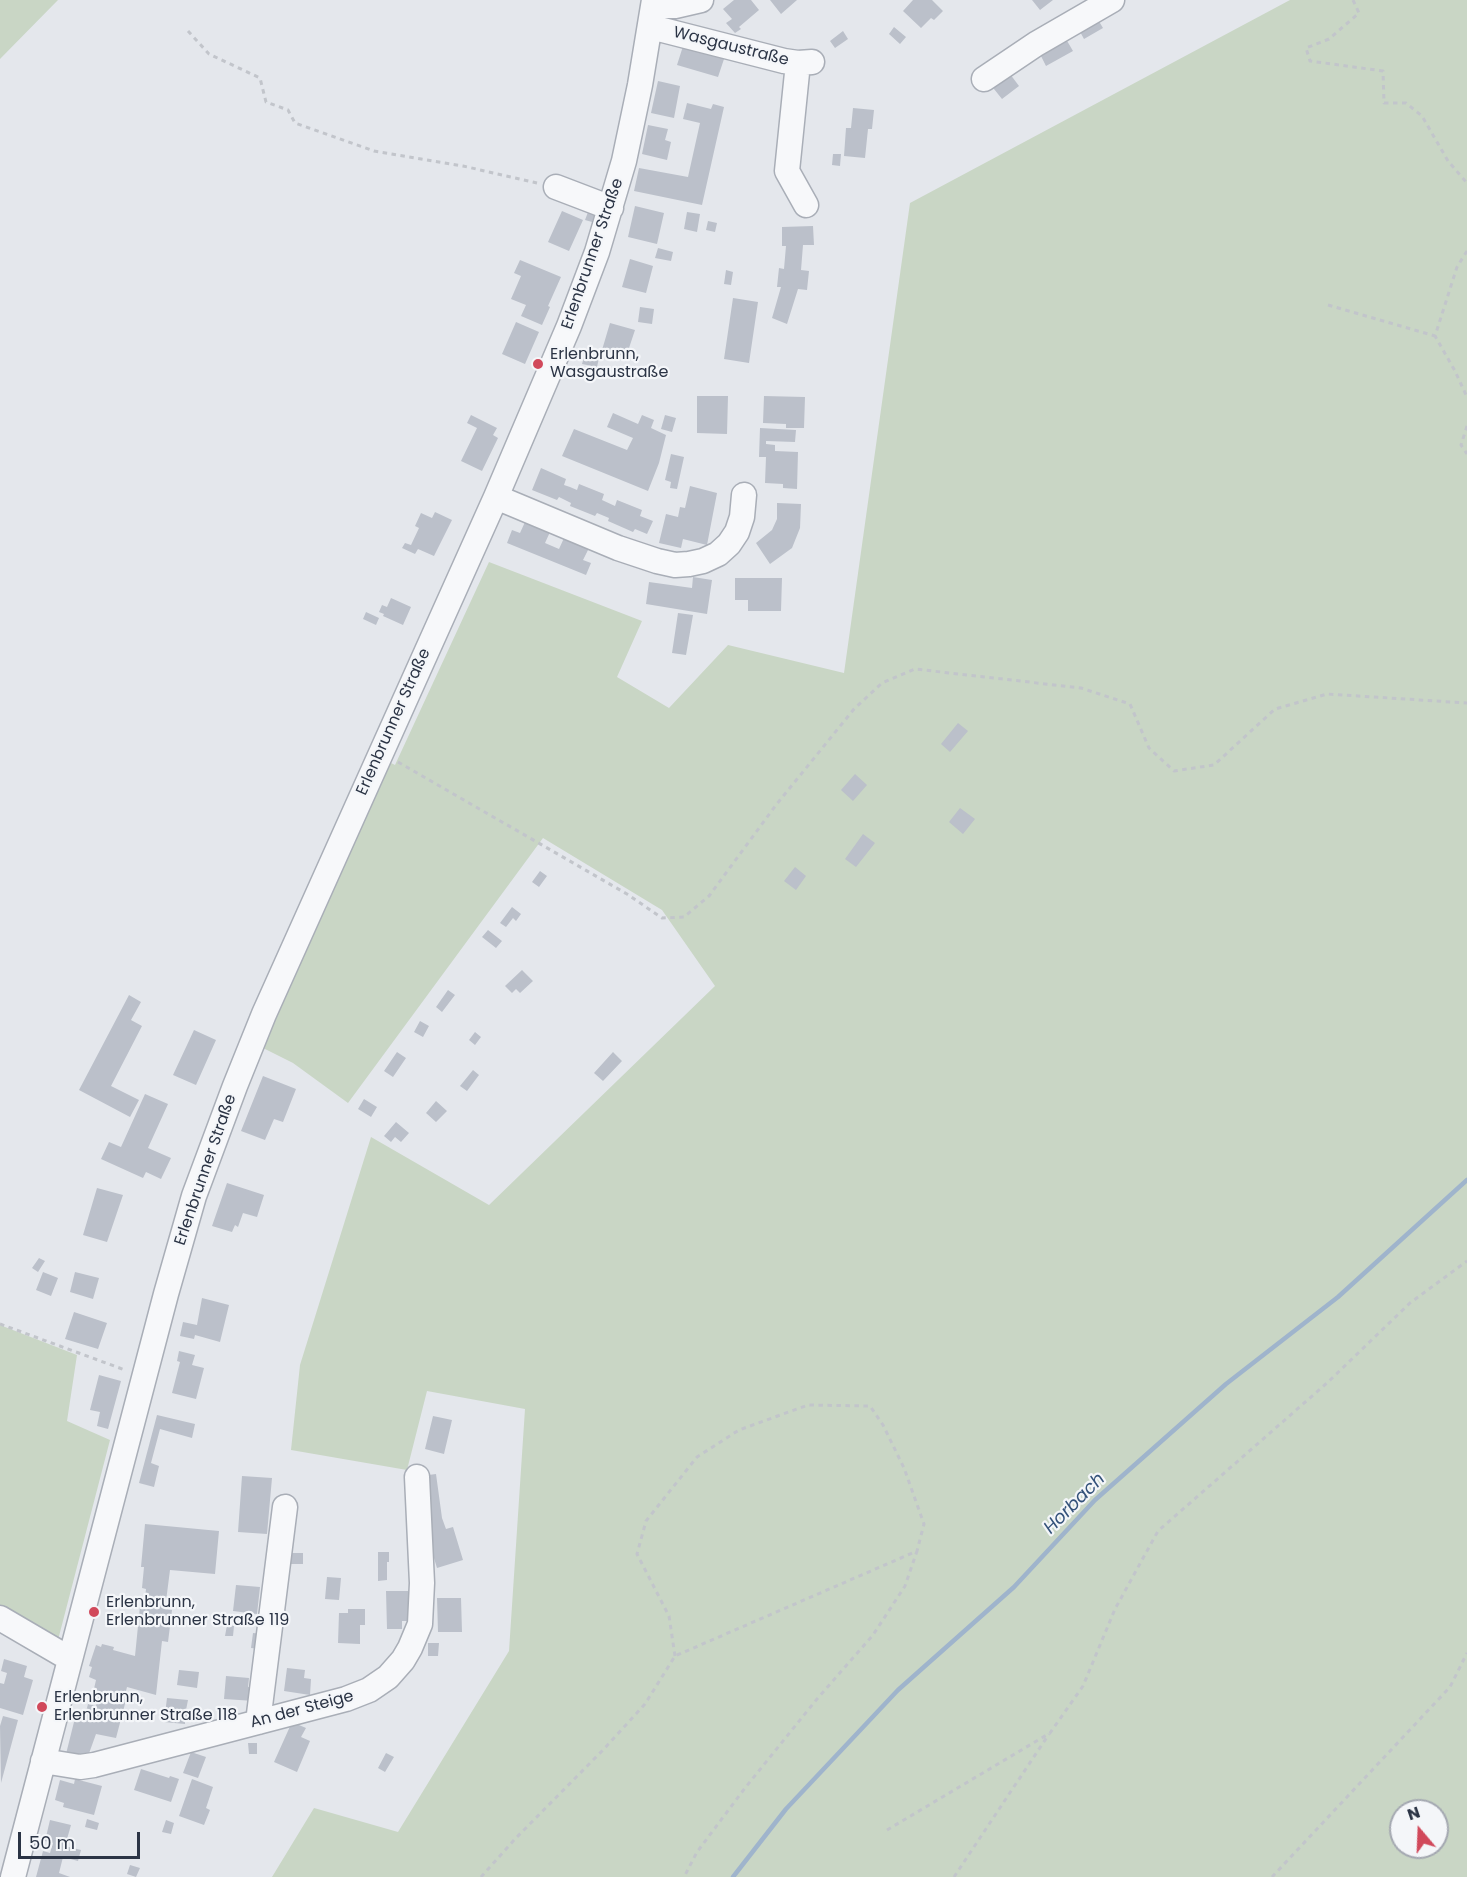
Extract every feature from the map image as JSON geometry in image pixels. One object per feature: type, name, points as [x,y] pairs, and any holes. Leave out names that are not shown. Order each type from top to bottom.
[{"type":"street","name":"Wasgaustraße","points":[[653,11],[701,0]]},
{"type":"street","points":[[984,79],[1036,44],[1112,0]]},
{"type":"street","name":"Wasgaustraße","points":[[653,11],[784,61],[805,62],[787,171],[806,205]]},
{"type":"street","name":"Erlenbrunner Straße","points":[[13,1877],[180,1240],[211,1147],[264,1014],[496,497],[569,326],[611,208],[624,161],[653,11]]},
{"type":"street","points":[[569,190],[611,208]]},
{"type":"street","points":[[496,497],[618,548],[675,565],[703,561],[718,554],[729,544],[737,532],[742,517],[744,495]]},
{"type":"street","name":"An der Steige","points":[[44,1761],[69,1766],[87,1766],[346,1699],[369,1690],[388,1677],[403,1660],[417,1634],[421,1610],[421,1541],[417,1477]]},
{"type":"street","points":[[258,1722],[285,1508]]},
{"type":"street","points":[[0,1618],[70,1659]]},
{"type":"path","points":[[1353,0],[1359,13],[1329,39],[1306,48],[1311,61],[1383,71],[1384,103],[1406,103],[1422,116],[1448,161],[1467,183]]},
{"type":"path","points":[[188,31],[209,54],[260,78],[266,102],[288,110],[295,123],[374,150],[463,166],[569,190]]},
{"type":"path","points":[[1435,336],[1457,267],[1467,251]]},
{"type":"path","points":[[1328,305],[1435,336],[1467,397]]},
{"type":"path","points":[[1467,426],[1461,445],[1467,454]]},
{"type":"path","points":[[380,752],[627,894],[662,918],[684,917],[709,896],[776,805],[854,709],[882,683],[915,669],[1081,688],[1130,704],[1149,748],[1174,771],[1214,765],[1275,709],[1327,694],[1467,703]]},
{"type":"path","points":[[954,1877],[1083,1686],[1115,1609],[1158,1530],[1327,1383],[1410,1303],[1467,1261]]},
{"type":"path","points":[[0,1324],[144,1376]]},
{"type":"path","points":[[675,1656],[669,1616],[637,1554],[646,1521],[697,1457],[739,1430],[808,1405],[870,1406],[883,1425],[904,1468],[924,1524],[905,1586],[873,1635],[817,1699],[745,1788],[697,1852],[684,1877]]},
{"type":"path","points":[[481,1877],[645,1704],[675,1656],[917,1551]]},
{"type":"path","points":[[1272,1877],[1450,1687],[1467,1653]]},
{"type":"path","points":[[887,1830],[1050,1733]]},
{"type":"green space","points":[[0,0],[58,0],[0,59]]},
{"type":"green space","points":[[1290,0],[1467,0],[1467,1877],[272,1877],[314,1808],[398,1832],[509,1651],[525,1409],[427,1391],[407,1470],[291,1450],[300,1365],[371,1137],[489,1205],[715,986],[662,910],[543,838],[348,1103],[293,1063],[263,1048],[387,761],[395,765],[489,562],[642,621],[617,677],[669,708],[728,645],[844,673],[910,203]]},
{"type":"green space","points":[[0,1325],[77,1355],[67,1421],[110,1440],[58,1640],[0,1610]]},
{"type":"building","points":[[734,0],[751,0],[759,10],[735,33],[726,23],[732,19],[723,9]]},
{"type":"building","points":[[770,0],[797,0],[781,14]]},
{"type":"building","points":[[913,0],[932,0],[943,11],[921,28],[903,11]]},
{"type":"building","points":[[1032,0],[1053,0],[1040,10]]},
{"type":"building","points":[[1097,18],[1103,28],[1084,39],[1078,28]]},
{"type":"building","points":[[894,27],[906,37],[900,44],[889,34]]},
{"type":"building","points":[[843,31],[848,39],[835,48],[830,41]]},
{"type":"building","points":[[1063,34],[1073,51],[1046,66],[1039,52]]},
{"type":"building","points":[[684,43],[725,56],[718,77],[677,65]]},
{"type":"building","points":[[1007,70],[1019,86],[1002,99],[990,84]]},
{"type":"building","points":[[658,81],[680,86],[674,118],[651,113]]},
{"type":"building","points":[[687,103],[711,109],[713,104],[724,107],[702,205],[634,191],[639,168],[688,177],[700,123],[683,119]]},
{"type":"building","points":[[853,108],[874,110],[872,129],[868,129],[865,158],[844,156],[846,128],[851,128]]},
{"type":"building","points":[[648,125],[668,129],[665,140],[671,142],[667,160],[642,154]]},
{"type":"building","points":[[833,154],[841,154],[840,166],[832,165]]},
{"type":"building","points":[[635,206],[664,213],[657,244],[628,237]]},
{"type":"building","points":[[590,207],[597,209],[592,222],[585,220]]},
{"type":"building","points":[[562,211],[583,220],[569,251],[548,242]]},
{"type":"building","points":[[687,212],[700,214],[697,232],[684,229]]},
{"type":"building","points":[[708,221],[717,223],[715,232],[706,230]]},
{"type":"building","points":[[813,226],[814,245],[803,245],[801,270],[809,271],[807,290],[798,289],[787,324],[772,318],[781,287],[777,287],[779,268],[784,269],[786,246],[782,246],[782,227]]},
{"type":"building","points":[[658,248],[673,252],[671,261],[655,258]]},
{"type":"building","points":[[630,259],[653,266],[646,293],[622,287]]},
{"type":"building","points":[[520,260],[561,277],[542,325],[521,316],[526,305],[511,299],[521,276],[514,273]]},
{"type":"building","points":[[726,270],[733,272],[731,285],[724,284]]},
{"type":"building","points":[[733,298],[758,302],[749,363],[724,359]]},
{"type":"building","points":[[640,307],[654,309],[652,324],[638,322]]},
{"type":"building","points":[[516,322],[539,332],[525,364],[502,354]]},
{"type":"building","points":[[610,323],[635,330],[626,357],[602,350]]},
{"type":"building","points":[[585,354],[599,358],[597,367],[582,364]]},
{"type":"building","points":[[697,396],[728,396],[727,434],[697,433]]},
{"type":"building","points":[[764,396],[805,397],[804,428],[786,428],[786,424],[763,423]]},
{"type":"building","points":[[613,413],[638,424],[642,415],[654,420],[651,428],[666,435],[659,463],[648,491],[562,456],[574,429],[627,450],[633,438],[607,427]]},
{"type":"building","points":[[471,415],[497,428],[493,435],[498,438],[482,471],[461,461],[477,428],[467,423]]},
{"type":"building","points":[[665,415],[676,418],[672,432],[661,429]]},
{"type":"building","points":[[760,428],[796,430],[795,442],[766,441],[766,444],[775,445],[775,451],[798,452],[797,489],[783,488],[783,484],[765,483],[766,457],[759,457]]},
{"type":"building","points":[[671,454],[684,457],[677,489],[670,488],[671,482],[665,480]]},
{"type":"building","points":[[541,468],[566,479],[564,485],[577,490],[579,484],[604,494],[602,500],[615,506],[617,500],[642,510],[640,516],[653,521],[647,534],[635,529],[633,532],[608,521],[609,518],[597,513],[595,516],[570,506],[571,503],[559,497],[557,500],[532,490]]},
{"type":"building","points":[[690,486],[717,493],[707,545],[683,539],[681,548],[659,543],[666,514],[678,517],[680,507],[685,508]]},
{"type":"building","points":[[777,503],[801,504],[800,528],[792,548],[770,564],[756,543],[772,530],[777,519]]},
{"type":"building","points":[[435,512],[452,520],[434,556],[418,549],[415,554],[402,548],[405,543],[411,545],[419,528],[415,526],[421,513],[432,518]]},
{"type":"building","points":[[525,522],[550,532],[545,543],[559,549],[564,538],[589,548],[583,560],[591,563],[586,575],[507,543],[512,530],[520,533]]},
{"type":"building","points":[[693,577],[712,580],[707,614],[646,604],[649,582],[692,588]]},
{"type":"building","points":[[735,578],[782,578],[781,611],[748,611],[748,600],[735,600]]},
{"type":"building","points":[[391,598],[411,607],[403,625],[379,612],[382,605],[387,607]]},
{"type":"building","points":[[366,612],[379,618],[376,625],[363,619]]},
{"type":"building","points":[[678,613],[693,615],[686,655],[672,653]]},
{"type":"building","points":[[958,723],[968,731],[950,752],[941,744]]},
{"type":"building","points":[[855,774],[867,785],[853,801],[841,790]]},
{"type":"building","points":[[960,808],[975,819],[963,834],[949,822]]},
{"type":"building","points":[[863,834],[875,843],[856,867],[845,859]]},
{"type":"building","points":[[795,867],[806,876],[796,890],[784,881]]},
{"type":"building","points":[[540,871],[547,876],[539,887],[532,882]]},
{"type":"building","points":[[512,907],[521,914],[516,921],[513,918],[506,927],[500,923]]},
{"type":"building","points":[[488,930],[502,941],[496,948],[482,937]]},
{"type":"building","points":[[522,970],[533,981],[520,993],[516,989],[512,993],[505,986]]},
{"type":"building","points":[[448,990],[455,995],[442,1012],[436,1007]]},
{"type":"building","points":[[129,995],[141,1002],[131,1020],[142,1026],[111,1086],[139,1100],[130,1117],[79,1090]]},
{"type":"building","points":[[420,1021],[429,1026],[423,1037],[414,1032]]},
{"type":"building","points":[[194,1030],[216,1040],[196,1085],[173,1075]]},
{"type":"building","points":[[475,1032],[481,1037],[475,1045],[469,1040]]},
{"type":"building","points":[[397,1052],[406,1058],[393,1077],[384,1071]]},
{"type":"building","points":[[613,1052],[622,1061],[603,1081],[594,1073]]},
{"type":"building","points":[[473,1070],[479,1075],[467,1091],[460,1086]]},
{"type":"building","points":[[263,1076],[296,1089],[283,1122],[274,1119],[265,1140],[241,1131]]},
{"type":"building","points":[[145,1094],[168,1104],[148,1148],[171,1158],[161,1179],[146,1172],[143,1178],[101,1159],[109,1142],[121,1147]]},
{"type":"building","points":[[364,1099],[377,1107],[371,1117],[358,1109]]},
{"type":"building","points":[[436,1101],[447,1111],[436,1122],[426,1113]]},
{"type":"building","points":[[396,1122],[409,1133],[401,1142],[395,1137],[391,1142],[384,1136]]},
{"type":"building","points":[[227,1183],[264,1195],[257,1217],[243,1213],[238,1227],[235,1225],[232,1232],[212,1226]]},
{"type":"building","points":[[97,1188],[123,1195],[107,1242],[83,1235]]},
{"type":"building","points":[[39,1258],[45,1261],[38,1272],[32,1268]]},
{"type":"building","points":[[43,1272],[58,1278],[51,1296],[36,1290]]},
{"type":"building","points":[[75,1272],[99,1278],[93,1299],[70,1292]]},
{"type":"building","points":[[202,1298],[229,1305],[220,1342],[195,1335],[194,1339],[180,1336],[183,1322],[197,1325]]},
{"type":"building","points":[[74,1312],[107,1323],[98,1349],[65,1339]]},
{"type":"building","points":[[179,1351],[195,1355],[192,1365],[204,1368],[196,1399],[172,1393],[180,1362],[177,1361]]},
{"type":"building","points":[[99,1375],[121,1381],[108,1429],[97,1426],[100,1412],[90,1410]]},
{"type":"building","points":[[157,1415],[195,1424],[192,1438],[160,1429],[151,1463],[159,1466],[154,1487],[139,1483]]},
{"type":"building","points":[[433,1416],[452,1420],[444,1454],[425,1449]]},
{"type":"building","points":[[436,1474],[442,1518],[446,1529],[453,1527],[463,1560],[437,1568],[427,1535],[421,1476]]},
{"type":"building","points":[[242,1476],[272,1478],[267,1534],[238,1532]]},
{"type":"building","points":[[145,1524],[219,1531],[215,1574],[170,1570],[165,1609],[172,1610],[168,1642],[162,1641],[156,1695],[127,1687],[116,1738],[96,1734],[87,1759],[66,1754],[75,1718],[84,1720],[88,1704],[96,1706],[99,1694],[93,1693],[96,1680],[89,1677],[92,1667],[89,1666],[96,1645],[114,1647],[113,1650],[135,1656],[140,1606],[144,1607],[146,1589],[142,1588],[144,1567],[141,1567]]},
{"type":"building","points":[[378,1552],[389,1552],[387,1580],[378,1581]]},
{"type":"building","points":[[291,1553],[303,1553],[303,1564],[291,1564]]},
{"type":"building","points":[[327,1577],[341,1578],[339,1600],[325,1599]]},
{"type":"building","points":[[236,1585],[260,1587],[257,1614],[233,1611]]},
{"type":"building","points":[[386,1591],[408,1591],[409,1621],[402,1621],[402,1629],[387,1629]]},
{"type":"building","points":[[437,1598],[461,1598],[462,1632],[438,1632]]},
{"type":"building","points":[[348,1609],[365,1609],[365,1625],[360,1625],[360,1644],[338,1643],[339,1613],[348,1613]]},
{"type":"building","points":[[227,1625],[234,1626],[233,1636],[225,1636]]},
{"type":"building","points":[[253,1633],[263,1634],[261,1649],[251,1648]]},
{"type":"building","points":[[428,1643],[439,1643],[438,1656],[428,1656]]},
{"type":"building","points":[[4,1659],[27,1666],[24,1677],[33,1680],[23,1715],[0,1708],[0,1683],[4,1684],[7,1673],[1,1671]]},
{"type":"building","points":[[287,1668],[305,1670],[304,1678],[311,1679],[310,1695],[284,1691]]},
{"type":"building","points":[[179,1670],[199,1672],[197,1688],[177,1685]]},
{"type":"building","points":[[226,1676],[249,1678],[248,1687],[256,1688],[254,1701],[224,1699]]},
{"type":"building","points":[[167,1698],[188,1700],[186,1710],[194,1711],[192,1722],[185,1721],[185,1724],[164,1722]]},
{"type":"building","points":[[3,1716],[18,1720],[1,1783],[0,1726]]},
{"type":"building","points":[[292,1722],[306,1728],[301,1737],[310,1741],[297,1772],[274,1762]]},
{"type":"building","points":[[248,1743],[257,1743],[257,1754],[249,1754]]},
{"type":"building","points":[[191,1752],[206,1757],[198,1778],[183,1773]]},
{"type":"building","points":[[386,1753],[394,1757],[385,1772],[378,1768]]},
{"type":"building","points":[[141,1769],[179,1779],[171,1802],[134,1790]]},
{"type":"building","points":[[75,1779],[102,1786],[94,1815],[63,1807],[64,1803],[55,1800],[60,1780],[74,1784]]},
{"type":"building","points":[[192,1779],[213,1787],[206,1808],[210,1810],[204,1825],[179,1816]]},
{"type":"building","points":[[87,1819],[99,1823],[97,1830],[85,1827]]},
{"type":"building","points":[[50,1820],[71,1825],[65,1846],[81,1850],[78,1861],[63,1857],[59,1873],[70,1877],[36,1877],[43,1851],[50,1853],[53,1843],[45,1841]]},
{"type":"building","points":[[166,1820],[174,1823],[171,1834],[162,1832]]},
{"type":"building","points":[[130,1865],[140,1868],[136,1877],[127,1874]]},
{"type":"waterway","name":"Horbach","points":[[733,1877],[786,1809],[898,1690],[1014,1587],[1095,1500],[1226,1384],[1338,1297],[1467,1180]]},
{"type":"place","name":"Erlenbrunn, Wasgaustraße","points":[[538,364]]},
{"type":"place","name":"Erlenbrunn, Erlenbrunner Straße 119","points":[[94,1612]]},
{"type":"place","name":"Erlenbrunn, Erlenbrunner Straße 118","points":[[42,1707]]}]
